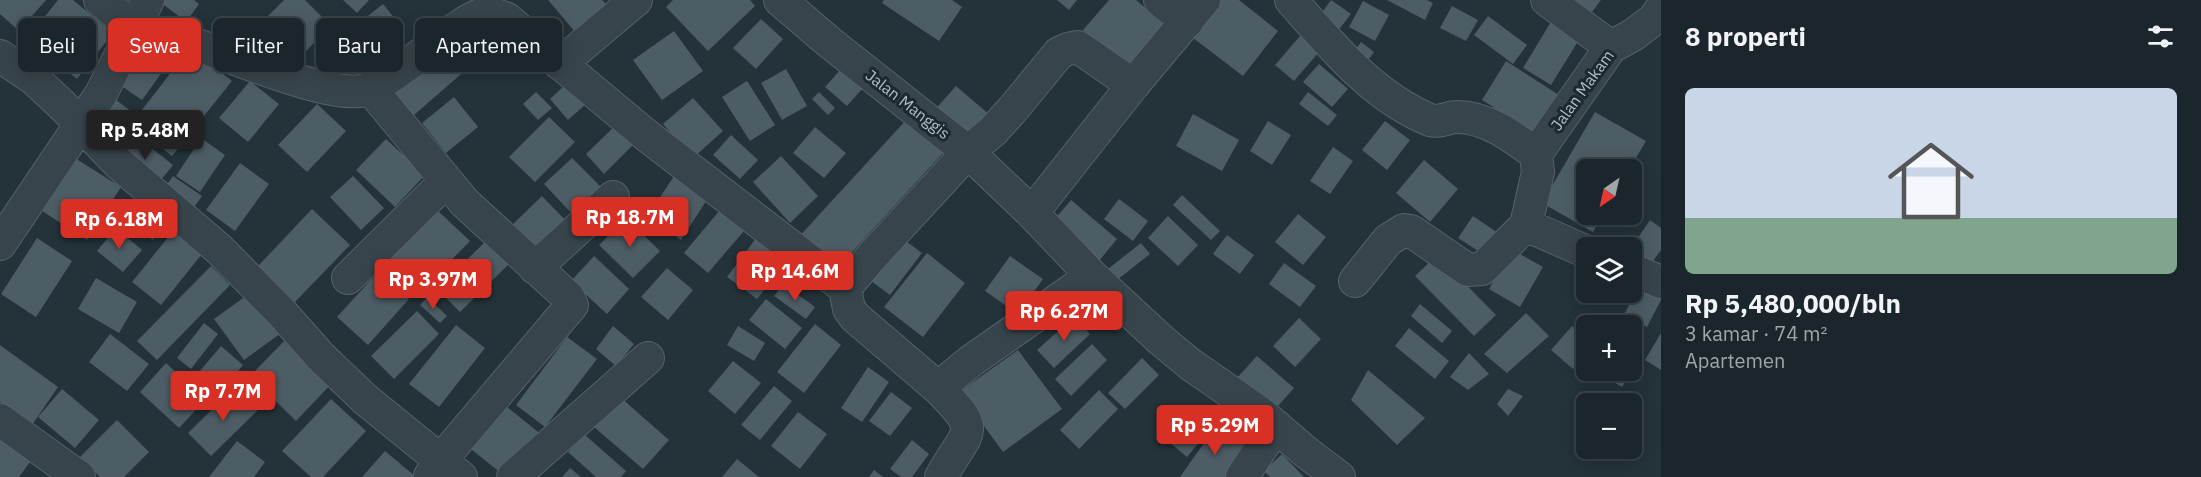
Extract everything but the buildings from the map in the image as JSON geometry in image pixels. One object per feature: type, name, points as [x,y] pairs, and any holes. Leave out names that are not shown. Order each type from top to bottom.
[{"type":"street","points":[[100,0],[121,18],[142,13],[192,43],[310,84],[352,92],[370,88],[384,81],[415,58]]},
{"type":"street","points":[[562,61],[636,0]]},
{"type":"street","name":"Jalan Manggis","points":[[780,0],[829,42],[968,152],[1032,213],[1092,276],[1190,364],[1276,426],[1339,477]]},
{"type":"street","points":[[1032,213],[1133,85],[1196,11],[1160,0]]},
{"type":"street","points":[[1291,0],[1360,74],[1405,107],[1433,121],[1458,117],[1483,122],[1507,133],[1536,154],[1538,172],[1526,225],[1482,269],[1468,270],[1412,231],[1404,230],[1388,240],[1355,281]]},
{"type":"street","points":[[1547,0],[1611,47]]},
{"type":"street","name":"Jalan Makam","points":[[1536,154],[1611,47],[1633,35],[1654,19],[1661,9]]},
{"type":"street","points":[[0,244],[101,94],[142,13]]},
{"type":"street","points":[[474,18],[484,14],[504,18]]},
{"type":"street","points":[[845,288],[968,152],[999,124],[1055,58],[1068,49],[1078,47],[1133,85]]},
{"type":"street","points":[[0,56],[34,79],[117,162],[220,250],[321,357],[444,471],[571,310],[572,302],[465,203],[370,88]]},
{"type":"street","points":[[562,65],[646,135],[845,288],[849,309],[855,317],[939,388],[961,411],[968,425],[967,436],[941,477]]},
{"type":"street","points":[[348,278],[446,181]]},
{"type":"street","points":[[535,268],[613,197]]},
{"type":"street","points":[[1526,225],[1576,247]]},
{"type":"street","points":[[1642,274],[1661,282]]},
{"type":"street","points":[[939,388],[971,361],[1092,276]]},
{"type":"street","points":[[513,477],[648,358]]},
{"type":"street","points":[[0,420],[80,477]]},
{"type":"street","points":[[1242,477],[1276,426]]}]
